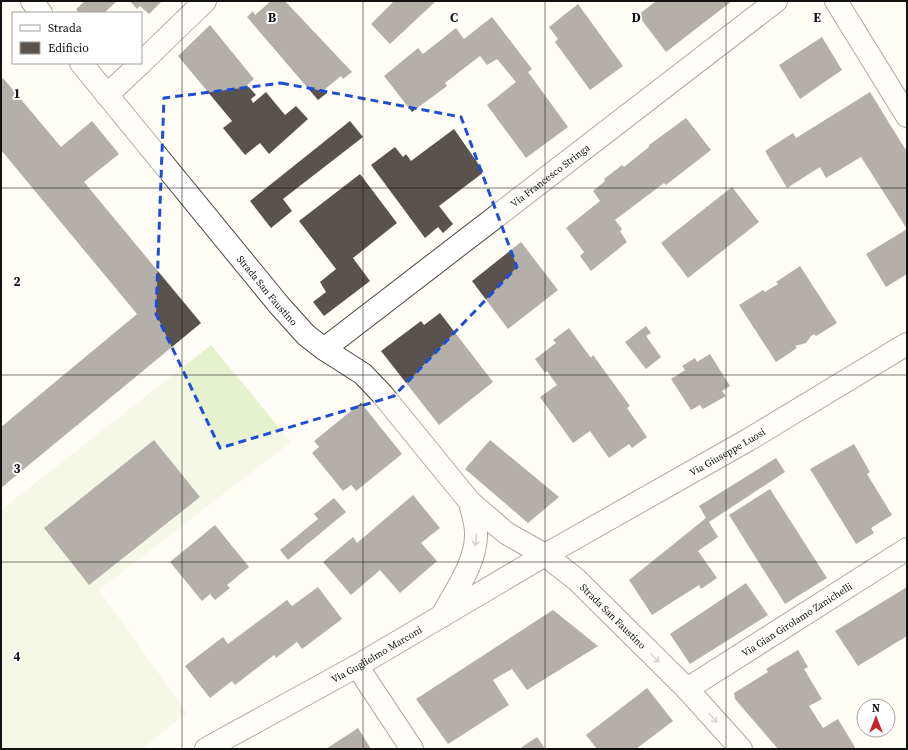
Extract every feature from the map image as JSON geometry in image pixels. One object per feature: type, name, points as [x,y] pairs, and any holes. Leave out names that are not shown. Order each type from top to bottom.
[{"type":"street","points":[[32,1],[40,12]]},
{"type":"street","points":[[142,62],[205,1]]},
{"type":"street","name":"Via Francesco Stringa","points":[[324,349],[776,1]]},
{"type":"street","points":[[836,1],[907,116]]},
{"type":"street","name":"Strada San Faustino","points":[[82,64],[279,305],[306,335],[324,349],[363,374],[382,394],[470,502],[506,533],[545,555],[577,580],[687,689],[741,749]]},
{"type":"street","points":[[107,95],[140,64]]},
{"type":"street","name":"Via Giuseppe Luosi","points":[[545,555],[748,440],[907,344]]},
{"type":"street","name":"Strada San Faustino","points":[[441,617],[464,575],[475,549],[476,531],[470,502]]},
{"type":"street","name":"Via Gian Girolamo Zanichelli","points":[[687,689],[907,549]]},
{"type":"street","name":"Via Guglielmo Marconi","points":[[206,749],[357,666],[545,555]]},
{"type":"street","points":[[357,666],[412,749]]},
{"type":"highlighted area","points":[[281,83],[461,117],[517,267],[394,396],[220,448],[156,314],[164,98]]},
{"type":"green space","points":[[211,345],[291,442],[99,590],[187,713],[142,749],[1,749],[1,510]]},
{"type":"building","points":[[85,1],[117,1],[105,12],[78,12],[76,9]]},
{"type":"building","points":[[130,1],[162,1],[149,14],[140,6],[137,9]]},
{"type":"building","points":[[271,1],[285,1],[352,72],[343,79],[341,76],[324,90],[327,93],[318,100],[247,17],[253,11],[255,15]]},
{"type":"building","points":[[394,1],[436,1],[390,44],[371,24]]},
{"type":"building","points":[[656,1],[732,1],[666,52],[638,15]]},
{"type":"building","points":[[578,4],[623,66],[590,90],[555,42],[558,39],[549,27]]},
{"type":"building","points":[[492,17],[532,69],[528,72],[568,127],[526,158],[487,105],[516,82],[497,59],[487,65],[480,56],[445,83],[447,86],[412,112],[384,76],[418,48],[423,54],[456,28],[464,39]]},
{"type":"building","points":[[210,25],[254,79],[247,85],[256,95],[251,99],[253,103],[266,92],[285,115],[296,106],[308,119],[269,154],[260,143],[245,155],[223,128],[232,121],[178,56]]},
{"type":"building","points":[[822,37],[842,70],[800,99],[779,65]]},
{"type":"building","points":[[3,78],[61,147],[92,121],[119,154],[84,182],[201,323],[1,488],[1,427],[137,314],[1,150],[1,80]]},
{"type":"building","points":[[870,92],[907,152],[907,229],[861,157],[826,178],[820,167],[787,188],[765,151],[793,133],[796,138]]},
{"type":"building","points":[[686,118],[711,150],[666,185],[664,183],[615,220],[622,229],[620,231],[627,242],[591,271],[580,256],[584,252],[566,228],[600,201],[593,191],[605,181],[604,179],[622,165],[624,167],[649,147],[649,145]]},
{"type":"building","points":[[350,121],[363,137],[283,199],[292,211],[271,228],[250,201]]},
{"type":"building","points":[[454,129],[484,172],[439,206],[453,224],[443,233],[438,227],[425,238],[371,165],[395,147],[403,157],[406,154],[411,161]]},
{"type":"building","points":[[360,174],[397,223],[353,258],[370,281],[324,316],[313,302],[326,292],[320,282],[336,269],[299,221]]},
{"type":"building","points":[[732,187],[759,222],[688,278],[661,243]]},
{"type":"building","points":[[907,229],[907,274],[886,287],[866,254]]},
{"type":"building","points":[[521,242],[558,290],[508,329],[472,281]]},
{"type":"building","points":[[800,266],[837,323],[816,336],[814,334],[806,343],[795,346],[797,348],[776,362],[739,305],[763,290],[765,292],[778,284],[776,282]]},
{"type":"building","points":[[440,313],[493,382],[439,425],[381,351],[421,321],[424,325]]},
{"type":"building","points":[[646,326],[651,333],[646,336],[661,357],[646,369],[625,342]]},
{"type":"building","points":[[569,328],[591,358],[593,355],[630,406],[627,408],[647,437],[632,448],[629,444],[609,458],[590,431],[573,443],[540,397],[557,385],[547,371],[545,373],[535,359],[556,343],[553,340]]},
{"type":"building","points":[[710,354],[730,386],[722,391],[726,396],[703,409],[700,405],[691,410],[671,379],[685,370],[682,366],[695,358],[697,362]]},
{"type":"building","points":[[361,403],[402,454],[356,491],[351,485],[343,491],[312,453],[319,447],[314,441]]},
{"type":"building","points":[[154,440],[200,497],[89,585],[44,528]]},
{"type":"building","points":[[490,440],[559,497],[528,523],[465,469]]},
{"type":"building","points":[[854,444],[870,472],[867,474],[892,515],[871,528],[874,533],[856,544],[810,469]]},
{"type":"building","points":[[776,458],[785,472],[709,522],[718,537],[698,551],[717,578],[701,589],[699,585],[652,615],[629,580],[706,518],[699,506]]},
{"type":"building","points":[[770,489],[827,578],[785,604],[729,515]]},
{"type":"building","points":[[413,495],[440,528],[421,543],[437,561],[400,593],[380,570],[351,595],[323,562],[353,537],[357,543]]},
{"type":"building","points":[[334,498],[346,512],[288,560],[280,550],[318,519],[314,514]]},
{"type":"building","points":[[215,525],[249,567],[227,585],[230,588],[215,600],[210,594],[202,601],[170,562]]},
{"type":"building","points":[[746,583],[768,615],[690,664],[670,634]]},
{"type":"building","points":[[318,587],[342,619],[302,649],[297,642],[276,658],[274,655],[235,685],[232,681],[210,698],[185,666],[223,637],[228,644],[287,600],[292,606]]},
{"type":"building","points":[[907,587],[907,636],[858,666],[835,631]]},
{"type":"building","points":[[553,610],[598,646],[527,690],[512,669],[493,680],[509,705],[448,744],[416,699]]},
{"type":"building","points":[[798,650],[808,667],[804,669],[822,699],[809,706],[823,728],[838,719],[856,749],[778,749],[735,699],[734,693],[768,672],[766,669]]},
{"type":"building","points":[[647,688],[673,721],[636,749],[597,749],[586,735]]},
{"type":"building","points":[[358,728],[371,749],[326,749]]},
{"type":"building","points":[[537,737],[545,749],[519,749]]}]
